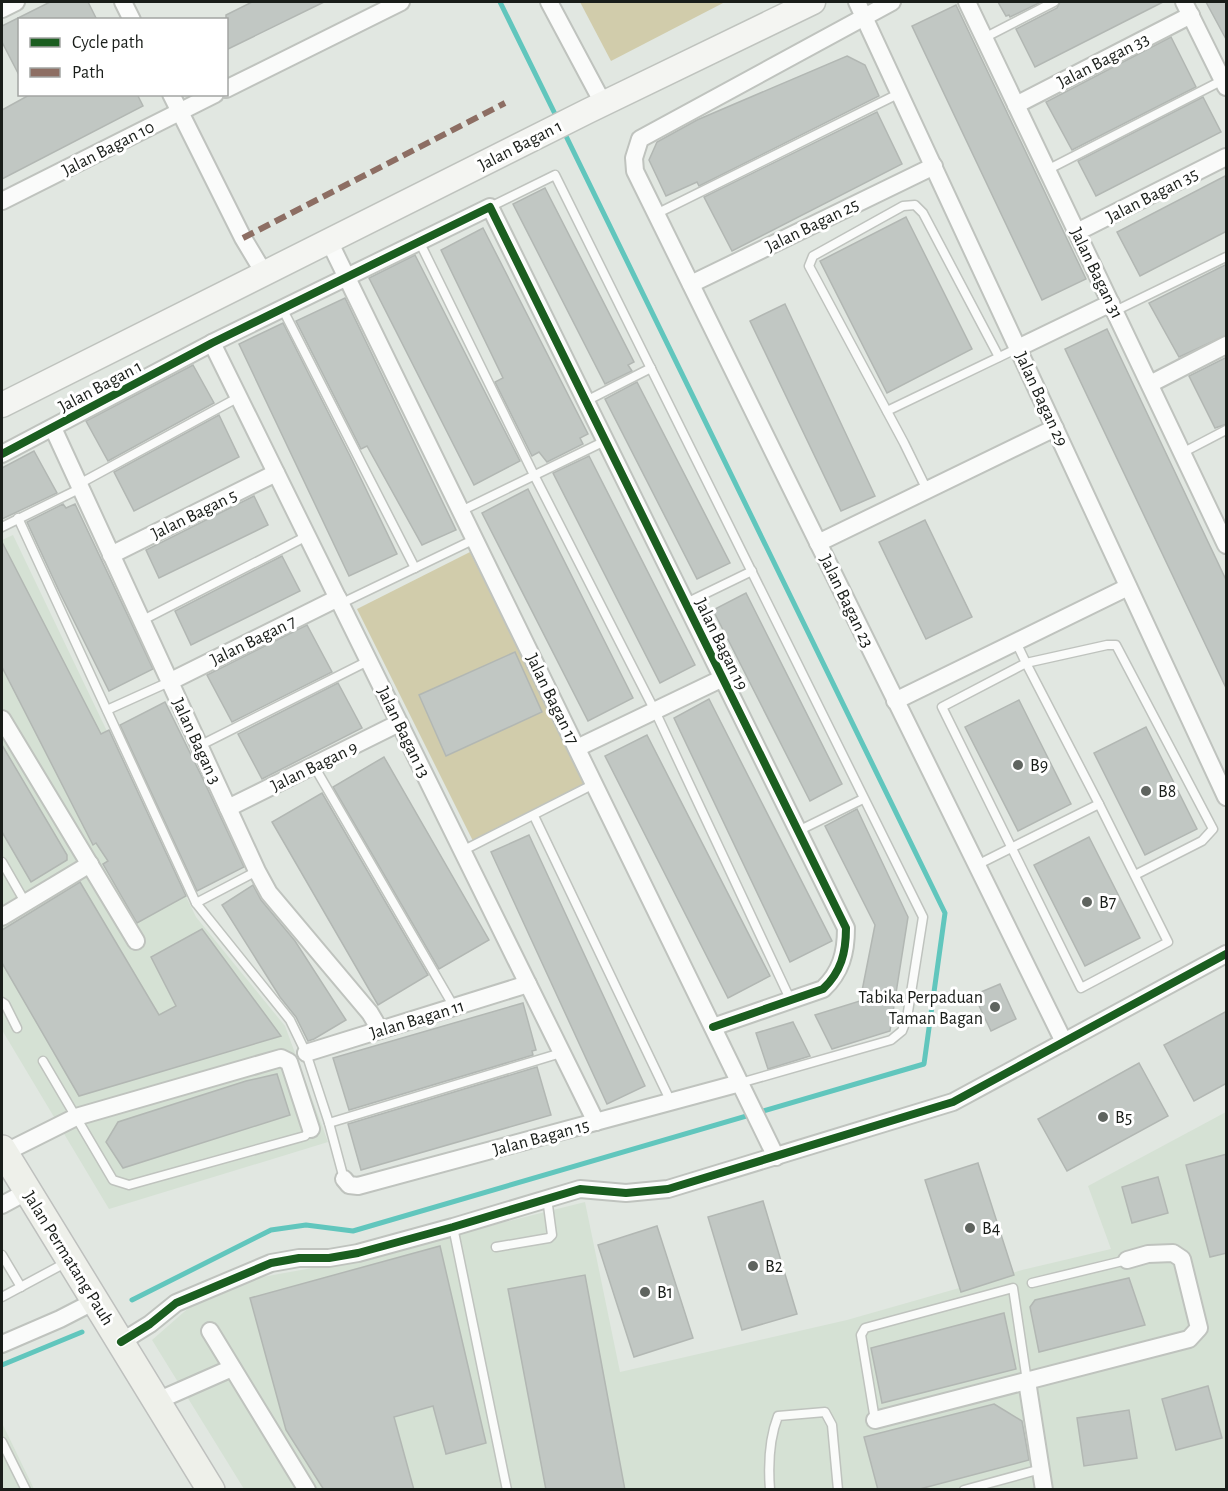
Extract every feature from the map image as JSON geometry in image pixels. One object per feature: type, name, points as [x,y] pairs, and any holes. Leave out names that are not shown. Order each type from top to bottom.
[{"type":"main road","name":"Jalan Permatang Pauh","points":[[3,1151],[211,1490]]},
{"type":"street","points":[[2,9],[16,2]]},
{"type":"street","points":[[123,2],[131,18]]},
{"type":"street","points":[[228,88],[401,2]]},
{"type":"street","points":[[549,2],[596,108]]},
{"type":"street","name":"Jalan Bagan 1","points":[[2,405],[525,142],[813,2]]},
{"type":"street","points":[[861,9],[892,2]]},
{"type":"street","name":"Jalan Bagan 31","points":[[967,2],[1182,453],[1220,512],[1227,545]]},
{"type":"street","points":[[1187,8],[1225,83]]},
{"type":"street","name":"Jalan Bagan 33","points":[[1016,105],[1187,8]]},
{"type":"street","name":"Jalan Bagan 29","points":[[861,9],[1128,588],[1225,792]]},
{"type":"street","name":"Jalan Bagan 23","points":[[861,9],[640,139],[634,158],[635,171],[1064,1042]]},
{"type":"street","points":[[172,96],[243,238],[264,273]]},
{"type":"street","name":"Jalan Bagan 10","points":[[2,201],[211,96]]},
{"type":"street","name":"Jalan Bagan 35","points":[[1077,232],[1227,157]]},
{"type":"street","name":"Jalan Bagan 25","points":[[691,285],[934,166]]},
{"type":"street","name":"Jalan Bagan 1","points":[[2,454],[212,343],[490,207]]},
{"type":"street","name":"Jalan Bagan 19","points":[[490,207],[846,928],[844,957],[832,981],[823,990],[713,1027]]},
{"type":"street","name":"Jalan Bagan 17","points":[[329,241],[776,1157]]},
{"type":"street","points":[[1018,348],[1113,307]]},
{"type":"street","name":"Jalan Bagan 13","points":[[212,343],[596,1122]]},
{"type":"street","points":[[1150,384],[1227,345]]},
{"type":"street","name":"Jalan Bagan 3","points":[[53,428],[256,871],[269,893],[370,1013],[380,1030]]},
{"type":"street","points":[[818,543],[1055,428]]},
{"type":"street","name":"Jalan Bagan 5","points":[[111,555],[276,473]]},
{"type":"street","points":[[895,701],[1128,588]]},
{"type":"street","name":"Jalan Bagan 7","points":[[169,682],[339,601]]},
{"type":"street","points":[[577,748],[723,678]]},
{"type":"street","points":[[2,719],[136,941]]},
{"type":"street","name":"Jalan Bagan 9","points":[[228,808],[399,723]]},
{"type":"street","points":[[2,917],[90,864]]},
{"type":"street","points":[[118,1337],[150,1324],[176,1303],[271,1263],[358,1253],[580,1189],[626,1193],[668,1189],[953,1102],[1227,954]]},
{"type":"street","name":"Jalan Bagan 11","points":[[306,1053],[528,984]]},
{"type":"street","points":[[3,1151],[76,1117],[281,1058],[289,1062],[311,1130]]},
{"type":"street","name":"Jalan Bagan 15","points":[[344,1179],[349,1185],[358,1186],[740,1083]]},
{"type":"street","points":[[2,1205],[27,1191]]},
{"type":"street","points":[[875,1420],[1189,1339],[1196,1333],[1199,1328],[1182,1259],[1173,1252],[1148,1254],[1126,1260]]},
{"type":"street","points":[[2,1344],[96,1303]]},
{"type":"street","points":[[210,1331],[307,1490]]},
{"type":"street","points":[[157,1401],[232,1368]]},
{"type":"street","points":[[1027,1381],[1044,1490]]},
{"type":"lane","points":[[984,38],[1054,2]]},
{"type":"lane","points":[[1047,170],[1225,83]]},
{"type":"lane","points":[[656,214],[900,93]]},
{"type":"lane","points":[[490,207],[555,175],[923,917],[907,1018],[902,1031],[891,1040],[740,1083]]},
{"type":"lane","points":[[927,490],[809,266],[813,256],[903,206],[915,205],[923,213],[999,357]]},
{"type":"lane","points":[[419,242],[534,475],[655,711],[791,1001]]},
{"type":"lane","points":[[1113,307],[1227,257]]},
{"type":"lane","points":[[282,308],[415,568]]},
{"type":"lane","points":[[887,411],[1018,348]]},
{"type":"lane","points":[[586,402],[651,368]]},
{"type":"lane","points":[[2,527],[239,397]]},
{"type":"lane","points":[[1182,453],[1227,430]]},
{"type":"lane","points":[[461,511],[605,441]]},
{"type":"lane","points":[[18,518],[196,903],[290,1020],[306,1053],[329,1123],[344,1179]]},
{"type":"lane","points":[[141,621],[307,536]]},
{"type":"lane","points":[[339,601],[475,539]]},
{"type":"lane","points":[[686,603],[752,571]]},
{"type":"lane","points":[[1016,642],[1026,663],[1135,875],[1168,942],[1081,988],[942,706],[1026,663],[1116,645],[1213,829],[1202,841],[1135,875]]},
{"type":"lane","points":[[199,746],[368,661]]},
{"type":"lane","points":[[107,710],[169,682]]},
{"type":"lane","points":[[314,766],[454,1007]]},
{"type":"lane","points":[[462,851],[594,784]]},
{"type":"lane","points":[[798,831],[863,799]]},
{"type":"lane","points":[[977,865],[1099,804]]},
{"type":"lane","points":[[534,816],[671,1102]]},
{"type":"lane","points":[[2,862],[25,902]]},
{"type":"lane","points":[[196,903],[256,871]]},
{"type":"lane","points":[[2,1002],[17,1028]]},
{"type":"lane","points":[[329,1123],[561,1053]]},
{"type":"lane","points":[[44,1061],[113,1180],[129,1185],[305,1136],[311,1130]]},
{"type":"lane","points":[[496,1247],[552,1236],[548,1198]]},
{"type":"lane","points":[[453,1227],[507,1490]]},
{"type":"lane","points":[[2,1255],[21,1287]]},
{"type":"lane","points":[[2,1297],[70,1260]]},
{"type":"lane","points":[[1032,1283],[1126,1260]]},
{"type":"lane","points":[[875,1420],[861,1335],[865,1328],[1013,1288],[1027,1381]]},
{"type":"lane","points":[[770,1490],[768,1463],[778,1416],[825,1412],[832,1425],[838,1490]]},
{"type":"lane","points":[[2,1442],[26,1490]]},
{"type":"lane","points":[[964,1490],[1041,1469]]},
{"type":"shaded area","points":[[580,2],[725,2],[611,61]]},
{"type":"shaded area","points":[[13,535],[196,917],[285,1026],[328,1142],[109,1209],[2,1030],[2,540]]},
{"type":"shaded area","points":[[470,552],[586,785],[473,841],[357,609]]},
{"type":"shaded area","points":[[1226,1112],[1226,1489],[244,1489],[152,1340],[192,1305],[241,1281],[350,1261],[585,1202],[620,1372],[847,1320],[1022,1270],[1111,1249],[1088,1186]]},
{"type":"shaded area","points":[[2,1423],[34,1489],[2,1489]]},
{"type":"building","points":[[50,2],[88,2],[96,18],[18,18]]},
{"type":"building","points":[[252,2],[324,2],[228,49],[228,18],[226,15]]},
{"type":"building","points":[[998,2],[1041,2],[1010,17],[1006,16]]},
{"type":"building","points":[[1060,2],[1163,2],[1035,67],[1016,29],[1057,8]]},
{"type":"building","points":[[1206,2],[1227,2],[1227,41]]},
{"type":"building","points":[[956,5],[1086,279],[1042,300],[912,26]]},
{"type":"building","points":[[18,18],[18,73],[2,42],[2,26]]},
{"type":"building","points":[[1171,37],[1196,87],[1072,150],[1046,102]]},
{"type":"building","points":[[847,56],[865,65],[879,96],[699,186],[697,182],[666,196],[649,160],[657,142],[697,120]]},
{"type":"building","points":[[27,96],[138,96],[143,106],[2,179],[2,110]]},
{"type":"building","points":[[1203,97],[1221,132],[1096,196],[1078,161]]},
{"type":"building","points":[[877,112],[902,164],[732,251],[704,197]]},
{"type":"building","points":[[1227,175],[1227,231],[1140,276],[1117,232]]},
{"type":"building","points":[[545,188],[634,362],[628,365],[632,371],[605,384],[513,204]]},
{"type":"building","points":[[906,217],[972,349],[887,393],[820,261]]},
{"type":"building","points":[[483,228],[588,434],[580,438],[583,444],[547,462],[539,452],[532,456],[495,382],[503,378],[441,250]]},
{"type":"building","points":[[415,255],[520,461],[474,485],[369,278]]},
{"type":"building","points":[[1227,264],[1227,335],[1179,357],[1149,303]]},
{"type":"building","points":[[345,298],[456,530],[422,545],[367,446],[361,449],[296,321]]},
{"type":"building","points":[[785,304],[875,496],[841,511],[750,321]]},
{"type":"building","points":[[283,323],[397,554],[349,576],[239,344]]},
{"type":"building","points":[[1107,329],[1227,582],[1227,690],[1065,349]]},
{"type":"building","points":[[1227,357],[1227,424],[1215,428],[1189,376]]},
{"type":"building","points":[[193,365],[214,403],[108,461],[86,421]]},
{"type":"building","points":[[637,382],[730,563],[697,579],[605,399]]},
{"type":"building","points":[[219,415],[239,457],[134,511],[114,472]]},
{"type":"building","points":[[34,451],[57,493],[2,519],[2,468]]},
{"type":"building","points":[[589,456],[695,665],[660,683],[553,473]]},
{"type":"building","points":[[528,489],[633,698],[588,721],[482,513]]},
{"type":"building","points":[[254,496],[268,525],[159,578],[146,550]]},
{"type":"building","points":[[63,504],[66,508],[75,504],[153,669],[109,691],[27,522]]},
{"type":"building","points":[[925,520],[972,617],[926,639],[879,542]]},
{"type":"building","points":[[2,542],[101,734],[109,730],[186,896],[137,923],[103,864],[108,861],[96,843],[93,845],[2,667]]},
{"type":"building","points":[[282,556],[300,591],[191,645],[175,611]]},
{"type":"building","points":[[746,593],[842,784],[810,801],[713,610]]},
{"type":"building","points":[[307,625],[332,672],[232,722],[207,675]]},
{"type":"building","points":[[515,652],[542,712],[446,756],[419,695]]},
{"type":"building","points":[[338,683],[362,728],[262,779],[238,734]]},
{"type":"building","points":[[709,699],[832,941],[790,962],[674,718]]},
{"type":"building","name":"B9","points":[[1019,700],[1071,804],[1018,831],[965,727]]},
{"type":"building","points":[[165,702],[244,867],[197,891],[120,725]]},
{"type":"building","name":"B8","points":[[1146,727],[1197,829],[1145,855],[1094,753]]},
{"type":"building","points":[[647,735],[770,976],[728,998],[605,756]]},
{"type":"building","points":[[2,745],[67,855],[67,860],[31,882],[2,832]]},
{"type":"building","points":[[384,757],[489,940],[439,969],[333,787]]},
{"type":"building","points":[[322,793],[428,975],[378,1005],[272,822]]},
{"type":"building","points":[[857,809],[908,917],[890,1031],[832,1049],[815,1015],[860,1001],[875,925],[825,826]]},
{"type":"building","points":[[529,835],[645,1086],[607,1104],[491,852]]},
{"type":"building","name":"B7","points":[[1089,837],[1140,938],[1085,966],[1034,865]]},
{"type":"building","points":[[80,882],[159,1015],[176,1006],[151,957],[202,929],[281,1036],[79,1096],[2,963],[2,930]]},
{"type":"building","points":[[253,885],[261,900],[295,941],[346,1020],[314,1039],[308,1041],[296,1017],[280,997],[222,905]]},
{"type":"building","name":"Tabika Perpaduan Taman Bagan","points":[[1000,984],[1016,1019],[991,1031],[974,995]]},
{"type":"building","points":[[523,1003],[536,1050],[532,1051],[533,1055],[349,1110],[333,1058]]},
{"type":"building","points":[[1227,1011],[1227,1083],[1194,1101],[1164,1045]]},
{"type":"building","points":[[793,1022],[810,1056],[768,1069],[756,1033]]},
{"type":"building","name":"B5","points":[[1139,1063],[1168,1116],[1067,1171],[1038,1119]]},
{"type":"building","points":[[537,1067],[551,1115],[361,1170],[348,1124]]},
{"type":"building","points":[[277,1074],[290,1115],[123,1168],[106,1142],[118,1122],[246,1081]]},
{"type":"building","points":[[1227,1154],[1227,1253],[1210,1257],[1186,1165]]},
{"type":"building","name":"B4","points":[[978,1163],[1014,1275],[961,1292],[925,1180]]},
{"type":"building","points":[[1158,1177],[1168,1213],[1132,1223],[1122,1187]]},
{"type":"building","name":"B2","points":[[763,1201],[797,1314],[742,1330],[708,1217]]},
{"type":"building","name":"B1","points":[[657,1226],[693,1338],[634,1357],[598,1245]]},
{"type":"building","points":[[440,1246],[486,1443],[446,1454],[433,1406],[394,1417],[414,1490],[324,1490],[286,1430],[250,1298]]},
{"type":"building","points":[[585,1275],[625,1490],[546,1490],[508,1289]]},
{"type":"building","points":[[1129,1278],[1145,1325],[1039,1352],[1030,1307],[1035,1300]]},
{"type":"building","points":[[1004,1313],[1016,1369],[882,1403],[871,1348]]},
{"type":"building","points":[[1208,1386],[1222,1438],[1176,1450],[1162,1399]]},
{"type":"building","points":[[994,1404],[1022,1421],[1029,1460],[916,1490],[878,1490],[864,1437]]},
{"type":"building","points":[[1129,1410],[1137,1458],[1084,1466],[1077,1418]]},
{"type":"waterway","points":[[500,2],[558,120]]},
{"type":"waterway","points":[[132,1300],[271,1230],[306,1225],[353,1231],[924,1064],[945,913],[564,132]]},
{"type":"waterway","points":[[2,1365],[82,1332]]},
{"type":"marked path","points":[[243,238],[505,103]]},
{"type":"cycle path","points":[[2,454],[212,343],[490,207],[846,928],[845,946],[838,969],[823,989],[713,1027]]},
{"type":"cycle path","points":[[121,1342],[150,1324],[176,1303],[271,1263],[358,1253],[580,1189],[626,1193],[668,1189],[953,1102],[1226,954]]},
{"type":"place","name":"B9","points":[[1018,765]]},
{"type":"place","name":"B8","points":[[1146,791]]},
{"type":"place","name":"B7","points":[[1087,902]]},
{"type":"place","name":"Tabika Perpaduan Taman Bagan","points":[[995,1007]]},
{"type":"place","name":"B5","points":[[1103,1117]]},
{"type":"place","name":"B4","points":[[970,1228]]},
{"type":"place","name":"B2","points":[[753,1266]]},
{"type":"place","name":"B1","points":[[645,1292]]}]
